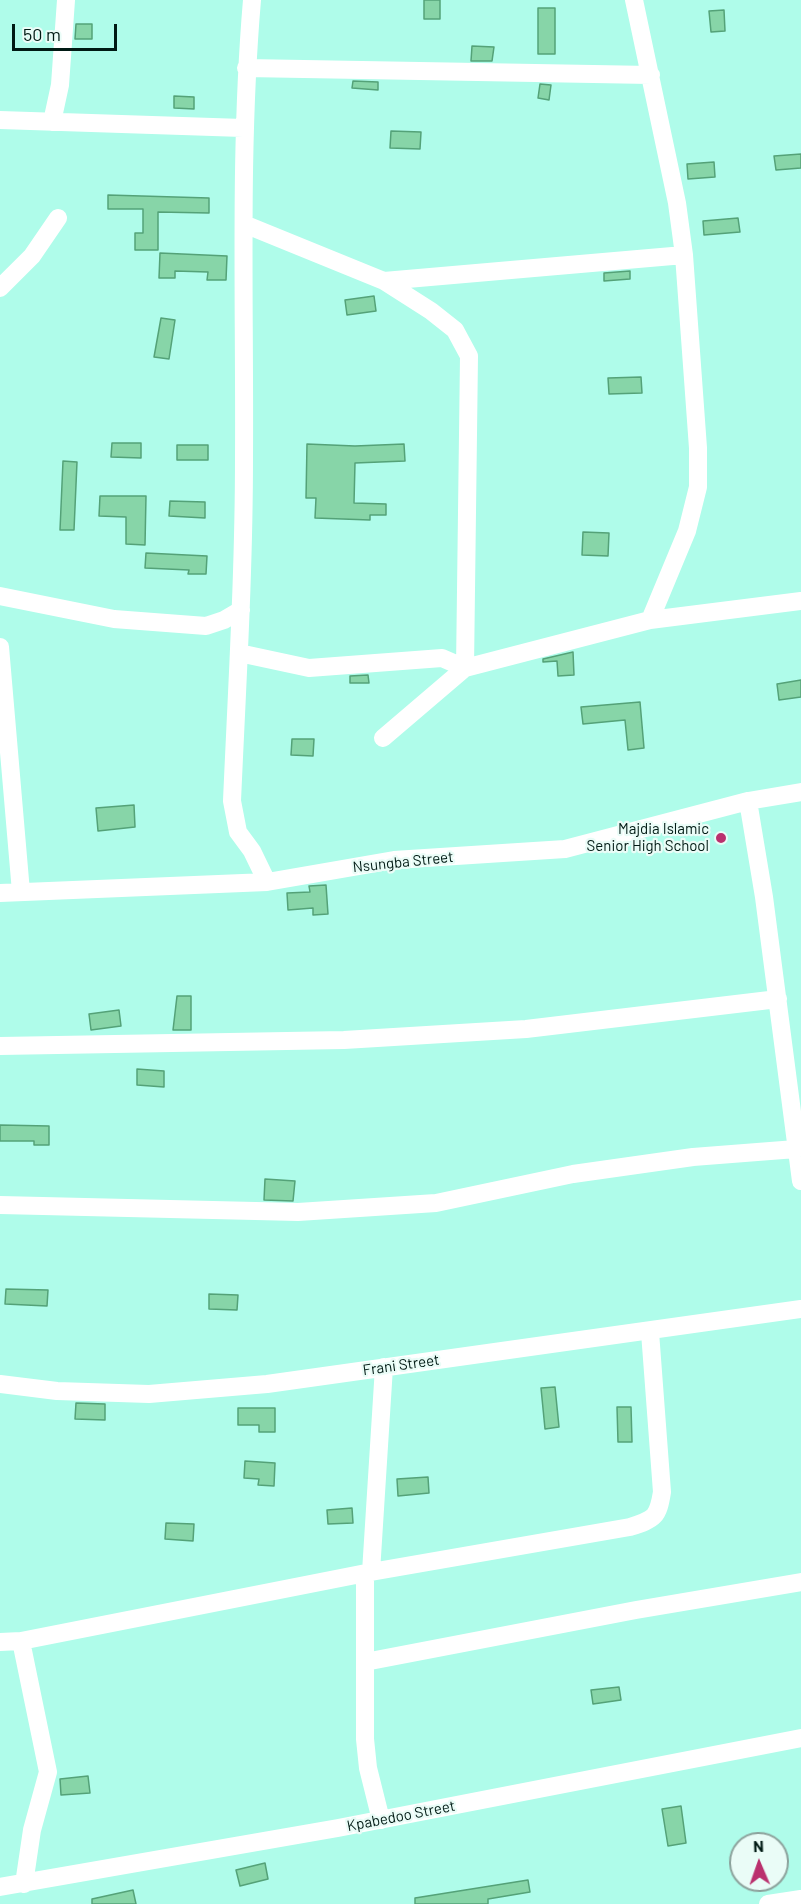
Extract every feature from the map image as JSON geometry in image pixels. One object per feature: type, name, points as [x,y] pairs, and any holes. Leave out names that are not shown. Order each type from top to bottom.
[{"type":"street","points":[[52,122],[60,85],[66,0]]},
{"type":"street","points":[[252,0],[243,128],[241,610],[233,818],[238,832],[252,851],[267,882]]},
{"type":"street","points":[[634,0],[677,203],[684,255],[698,448],[698,486],[687,531],[650,620]]},
{"type":"street","points":[[246,68],[651,75]]},
{"type":"street","points":[[0,120],[243,128]]},
{"type":"street","points":[[0,288],[32,256],[58,218]]},
{"type":"street","points":[[244,224],[384,281],[431,311],[455,330],[469,356],[465,668]]},
{"type":"street","points":[[384,281],[684,255]]},
{"type":"street","points":[[0,596],[114,619],[206,626],[224,620],[241,610]]},
{"type":"street","points":[[383,738],[465,668],[650,620],[801,601]]},
{"type":"street","points":[[0,647],[21,892]]},
{"type":"street","points":[[238,653],[309,668],[442,658],[465,668]]},
{"type":"street","name":"Nsungba Street","points":[[0,893],[267,882],[394,860],[565,849],[748,801],[801,792]]},
{"type":"street","points":[[748,801],[778,999],[801,1181]]},
{"type":"street","points":[[0,1046],[344,1040],[526,1029],[778,999]]},
{"type":"street","points":[[0,1205],[298,1212],[436,1203],[573,1174],[693,1157],[796,1149]]},
{"type":"street","name":"Frani Street","points":[[0,1384],[57,1391],[150,1394],[267,1384],[651,1332],[801,1309]]},
{"type":"street","points":[[0,1642],[21,1641],[368,1573],[630,1527],[650,1521],[659,1511],[662,1492],[651,1332]]},
{"type":"street","points":[[381,1820],[367,1759],[365,1662],[368,1573],[384,1367]]},
{"type":"street","points":[[365,1662],[636,1610],[801,1582]]},
{"type":"street","points":[[21,1641],[48,1772],[32,1830],[24,1884]]},
{"type":"street","name":"Kpabedoo Street","points":[[0,1887],[381,1820],[801,1738]]},
{"type":"street","points":[[768,1904],[801,1899]]},
{"type":"building","points":[[424,0],[440,0],[440,19],[424,19]]},
{"type":"building","points":[[538,8],[555,8],[555,54],[538,54]]},
{"type":"building","points":[[724,10],[725,31],[711,32],[709,11]]},
{"type":"building","points":[[76,24],[92,24],[92,39],[75,39]]},
{"type":"building","points":[[472,46],[494,47],[492,61],[471,61]]},
{"type":"building","points":[[353,81],[378,82],[378,90],[352,88]]},
{"type":"building","points":[[540,84],[551,85],[549,100],[538,98]]},
{"type":"building","points":[[174,96],[194,97],[194,109],[174,108]]},
{"type":"building","points":[[391,131],[421,132],[420,149],[390,148]]},
{"type":"building","points":[[801,154],[801,168],[776,170],[774,156]]},
{"type":"building","points":[[714,162],[715,177],[688,179],[687,164]]},
{"type":"building","points":[[108,195],[209,198],[209,213],[158,212],[158,250],[135,250],[135,233],[143,233],[143,209],[108,209]]},
{"type":"building","points":[[738,218],[740,232],[704,235],[703,221]]},
{"type":"building","points":[[160,253],[227,256],[226,280],[207,280],[208,272],[175,271],[175,278],[159,278]]},
{"type":"building","points":[[630,271],[630,279],[604,281],[604,273]]},
{"type":"building","points":[[374,296],[376,311],[347,315],[345,300]]},
{"type":"building","points":[[161,318],[175,320],[169,359],[154,357]]},
{"type":"building","points":[[641,377],[642,393],[609,394],[608,378]]},
{"type":"building","points":[[112,443],[141,443],[141,458],[111,457]]},
{"type":"building","points":[[307,444],[355,446],[404,444],[405,461],[355,463],[354,503],[386,504],[386,515],[370,515],[370,520],[315,518],[316,498],[306,498]]},
{"type":"building","points":[[177,445],[208,445],[208,460],[177,460]]},
{"type":"building","points":[[63,461],[77,462],[74,530],[60,530]]},
{"type":"building","points":[[100,496],[146,496],[145,545],[126,544],[126,517],[99,516]]},
{"type":"building","points":[[170,501],[205,502],[205,518],[169,516]]},
{"type":"building","points":[[583,532],[609,533],[608,556],[582,555]]},
{"type":"building","points":[[146,553],[207,556],[206,574],[188,574],[189,570],[145,568]]},
{"type":"building","points":[[573,652],[574,675],[558,676],[557,661],[543,662],[543,659]]},
{"type":"building","points":[[368,675],[369,683],[350,683],[350,676]]},
{"type":"building","points":[[801,680],[801,697],[779,700],[777,684]]},
{"type":"building","points":[[640,702],[644,748],[628,750],[625,720],[583,724],[581,707]]},
{"type":"building","points":[[292,739],[314,739],[313,756],[291,755]]},
{"type":"building","points":[[134,805],[135,827],[98,831],[96,808]]},
{"type":"building","points":[[326,885],[328,914],[313,915],[313,908],[288,910],[287,893],[310,892],[309,886]]},
{"type":"building","points":[[177,996],[191,996],[191,1030],[173,1030]]},
{"type":"building","points":[[119,1010],[121,1026],[91,1030],[89,1014]]},
{"type":"building","points":[[137,1069],[164,1071],[164,1087],[137,1085]]},
{"type":"building","points":[[0,1125],[49,1126],[49,1145],[34,1145],[34,1141],[0,1141]]},
{"type":"building","points":[[265,1179],[295,1181],[293,1201],[264,1200]]},
{"type":"building","points":[[6,1289],[48,1290],[47,1306],[5,1304]]},
{"type":"building","points":[[209,1294],[238,1295],[237,1310],[209,1309]]},
{"type":"building","points":[[555,1387],[559,1427],[545,1429],[541,1388]]},
{"type":"building","points":[[76,1403],[105,1404],[105,1420],[75,1419]]},
{"type":"building","points":[[617,1407],[631,1407],[632,1442],[618,1442]]},
{"type":"building","points":[[238,1408],[275,1408],[275,1432],[259,1432],[259,1425],[238,1425]]},
{"type":"building","points":[[245,1461],[275,1463],[274,1486],[258,1485],[259,1479],[244,1478]]},
{"type":"building","points":[[428,1477],[429,1493],[398,1496],[397,1479]]},
{"type":"building","points":[[352,1508],[353,1523],[328,1524],[327,1510]]},
{"type":"building","points":[[166,1523],[194,1524],[193,1541],[165,1539]]},
{"type":"building","points":[[619,1687],[621,1700],[593,1704],[591,1690]]},
{"type":"building","points":[[88,1776],[90,1793],[61,1795],[60,1779]]},
{"type":"building","points":[[681,1806],[686,1843],[668,1846],[662,1809]]},
{"type":"building","points":[[265,1863],[268,1879],[240,1886],[236,1870]]},
{"type":"building","points":[[528,1880],[530,1892],[488,1899],[488,1904],[415,1904],[415,1898]]},
{"type":"building","points":[[133,1890],[136,1904],[92,1904],[92,1899]]},
{"type":"place","name":"Majdia Islamic Senior High School","points":[[721,838]]}]
